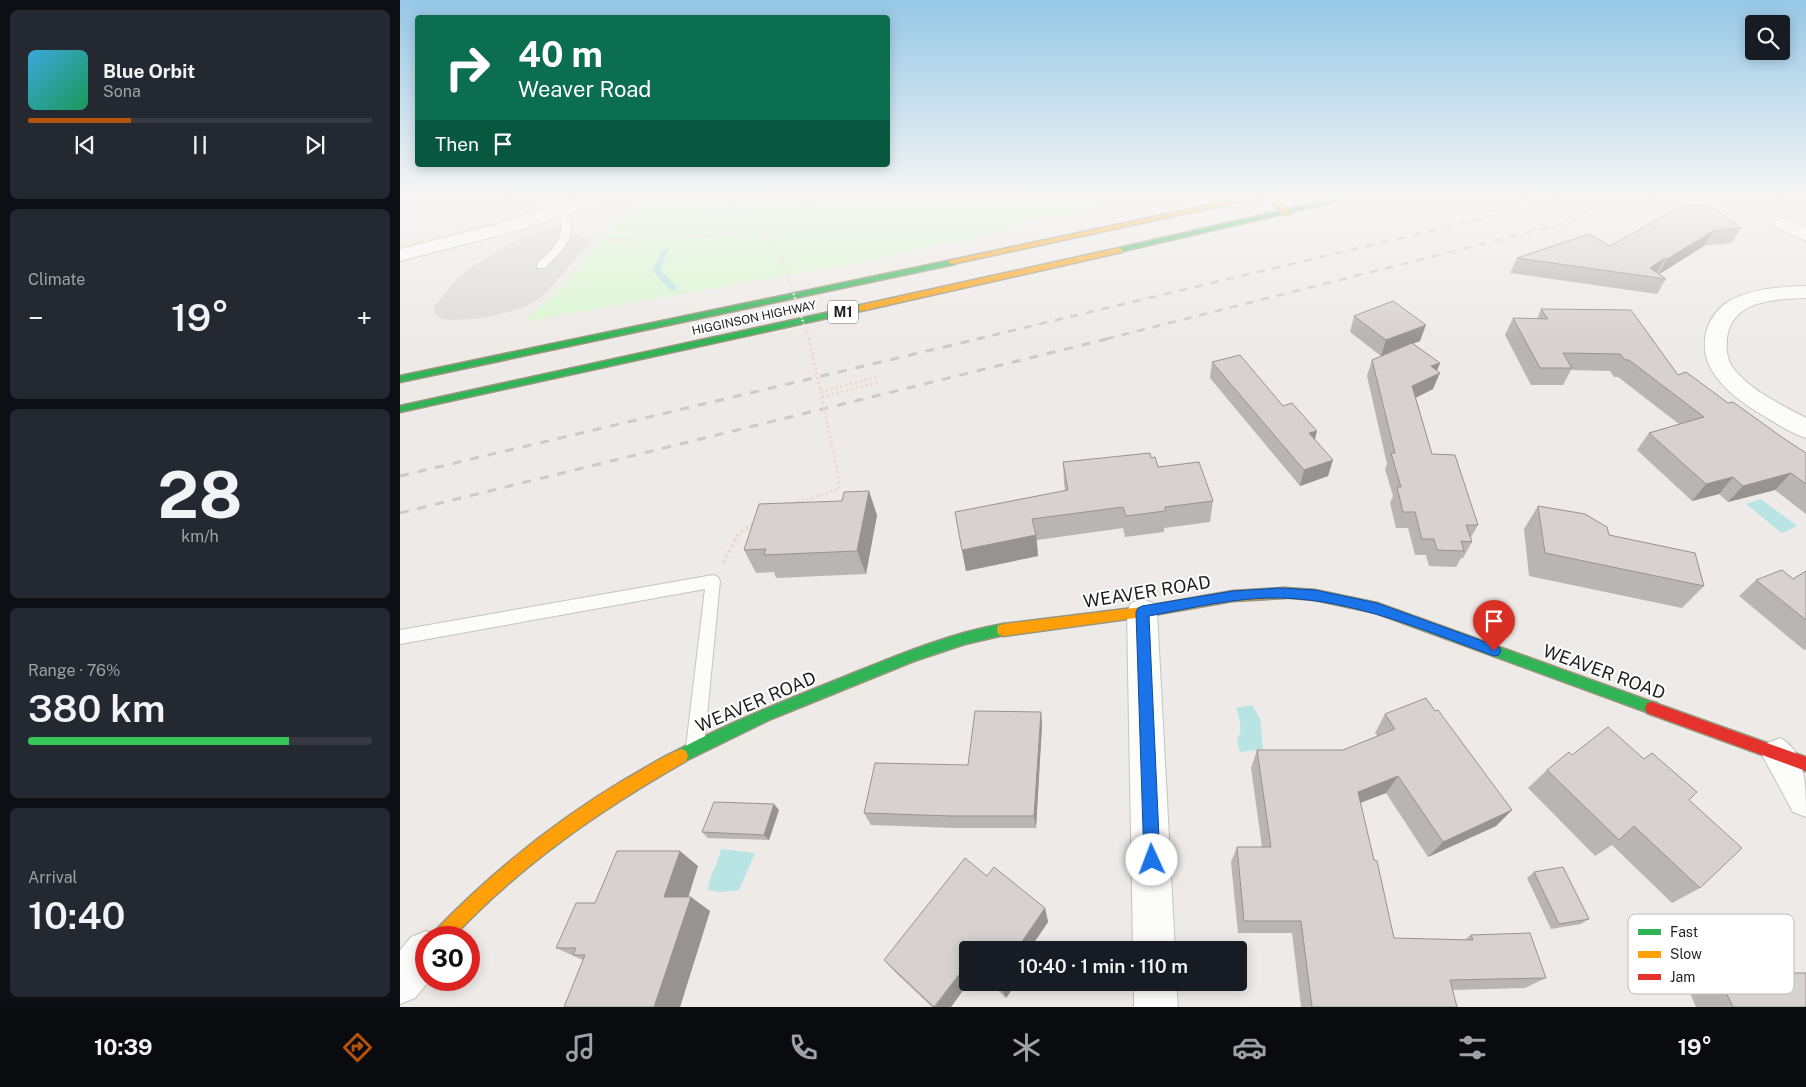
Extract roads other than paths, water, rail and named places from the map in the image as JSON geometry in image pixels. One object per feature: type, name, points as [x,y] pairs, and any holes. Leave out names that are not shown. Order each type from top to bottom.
[{"type":"main road","points":[[1004,250],[1020,245]]},
{"type":"main road","name":"HIGGINSON HIGHWAY","points":[[400,379],[1028,245]]},
{"type":"main road","name":"HIGGINSON HIGHWAY","points":[[400,409],[848,312],[1144,245]]},
{"type":"main road","name":"WEAVER ROAD","points":[[451,926],[464,911],[521,858],[580,816],[644,776],[695,748],[768,714],[900,661],[980,633],[1142,612],[1233,596],[1280,593],[1341,600],[1377,608],[1793,760]]},
{"type":"street","points":[[400,256],[439,245]]},
{"type":"street","points":[[1806,292],[1786,292],[1739,303],[1727,312],[1717,325],[1714,354],[1722,368],[1744,391],[1806,428]]},
{"type":"street","points":[[1142,612],[1154,941]]},
{"type":"street","points":[[1793,760],[1806,799]]},
{"type":"street","points":[[400,983],[415,965]]},
{"type":"street","points":[[1155,991],[1156,1007]]},
{"type":"lane","points":[[541,266],[561,245]]},
{"type":"lane","points":[[400,638],[713,581],[695,748]]},
{"type":"water","points":[[1761,499],[1797,526],[1782,533],[1746,504]]},
{"type":"water","points":[[1252,705],[1260,718],[1263,749],[1240,752],[1237,740],[1240,733],[1240,724],[1236,708]]},
{"type":"water","points":[[721,849],[755,853],[739,890],[720,892],[708,890]]},
{"type":"waterway","points":[[665,250],[656,270],[673,288]]},
{"type":"railway","points":[[977,339],[1371,245]]},
{"type":"railway","points":[[1106,339],[1478,245]]},
{"type":"railway","points":[[400,476],[982,338]]},
{"type":"railway","points":[[400,513],[1111,338]]}]
